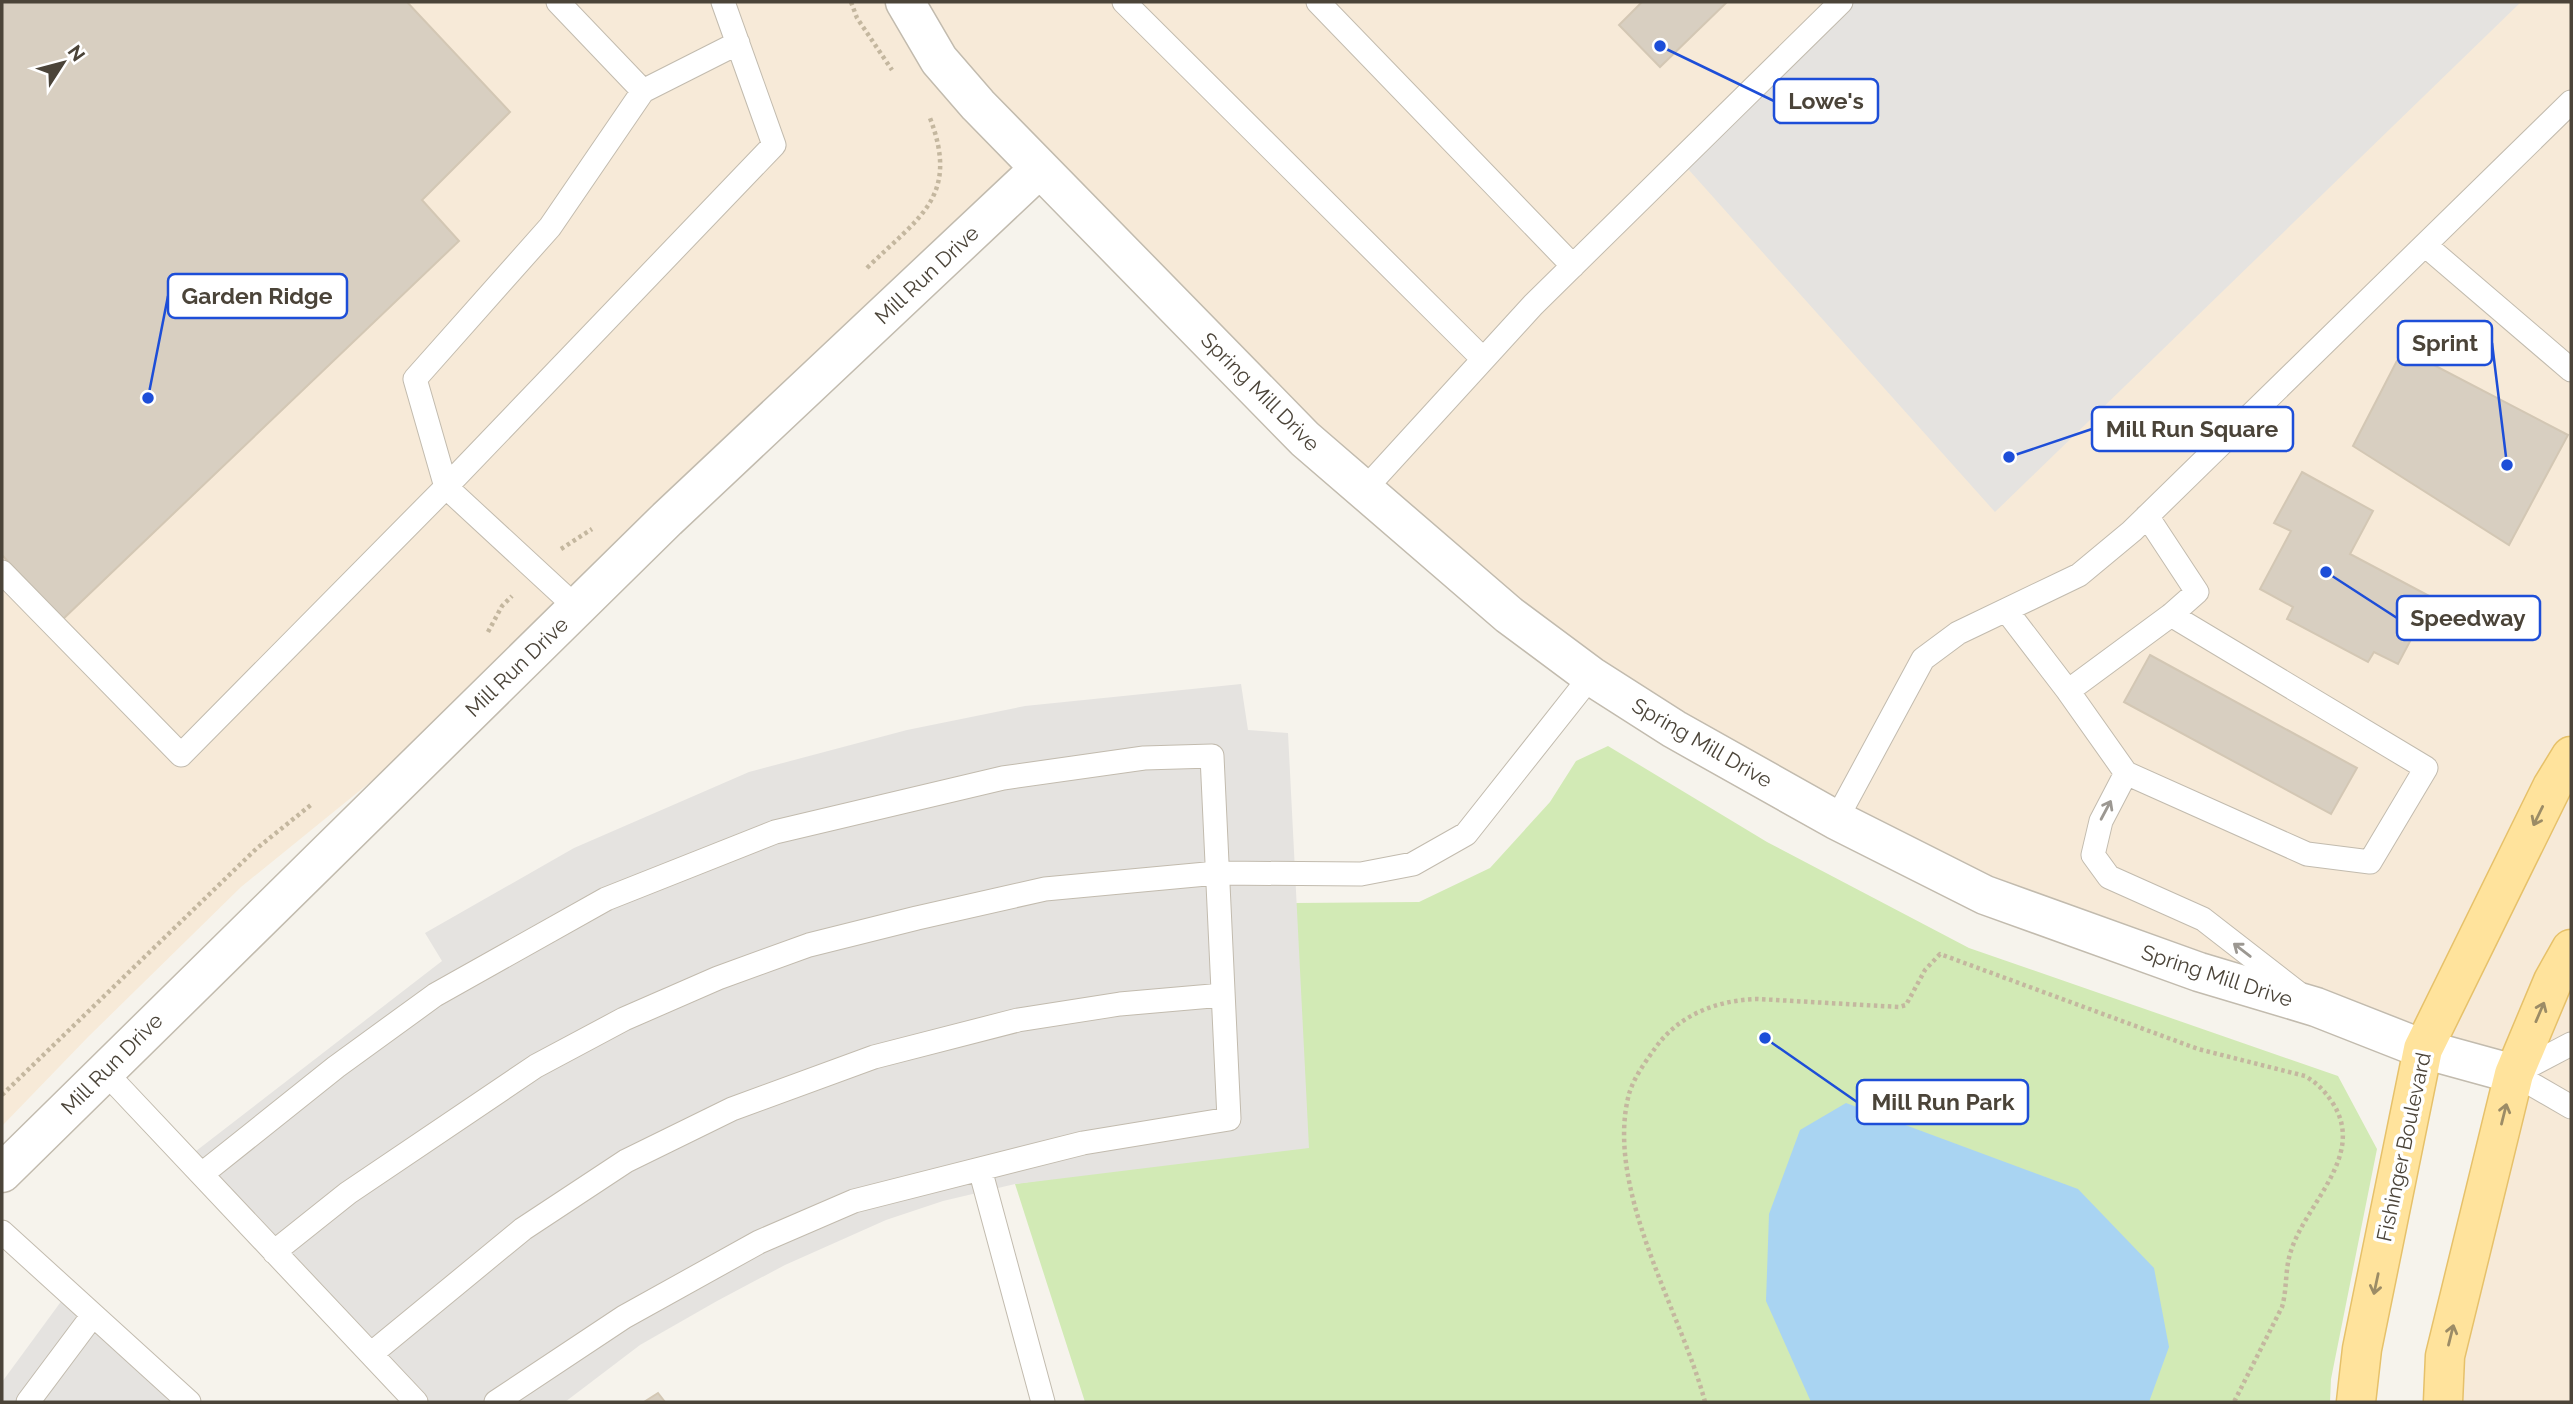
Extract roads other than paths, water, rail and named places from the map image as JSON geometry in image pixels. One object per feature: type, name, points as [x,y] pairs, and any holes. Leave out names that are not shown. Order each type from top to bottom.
[{"type":"main road","name":"Fishinger Boulevard","points":[[2356,1402],[2362,1349],[2423,1049],[2552,787],[2571,756]]},
{"type":"main road","points":[[2444,1402],[2445,1356],[2514,1074],[2553,981],[2571,949]]},
{"type":"street","name":"Spring Mill Drive","points":[[905,2],[939,60],[1040,169],[1306,439],[1509,615],[1591,676],[1674,729],[1836,820],[1985,895],[2199,972],[2316,1007],[2423,1049],[2514,1074]]},
{"type":"street","name":"Mill Run Drive","points":[[2,1173],[667,519],[1040,169]]},
{"type":"lane","points":[[558,2],[643,91]]},
{"type":"lane","points":[[2,572],[181,755],[446,487],[774,145],[723,2]]},
{"type":"lane","points":[[1124,2],[1483,359]]},
{"type":"lane","points":[[1318,2],[1573,266]]},
{"type":"lane","points":[[1364,490],[1532,305],[1841,2]]},
{"type":"lane","points":[[577,608],[446,487],[415,379],[550,227],[643,91],[738,43]]},
{"type":"lane","points":[[1836,820],[1923,659],[1958,633],[2080,575],[2147,516],[2571,102]]},
{"type":"lane","points":[[2425,245],[2571,370]]},
{"type":"lane","points":[[2068,691],[2171,615],[2197,592],[2147,516]]},
{"type":"lane","points":[[2006,610],[2126,773],[2307,854],[2370,862],[2426,768],[2171,615]]},
{"type":"lane","points":[[274,1252],[348,1193],[536,1066],[624,1019],[718,978],[809,945],[1045,889],[1217,873],[1361,874],[1413,864],[1466,834],[1591,676]]},
{"type":"lane","points":[[202,1174],[336,1067],[435,995],[606,899],[775,832],[1003,778],[1144,758],[1212,756],[1229,1119],[1083,1143],[854,1200],[759,1242],[624,1317],[496,1402]]},
{"type":"lane","points":[[2126,773],[2101,821],[2093,855],[2109,877],[2203,919],[2316,1007]]},
{"type":"lane","points":[[371,1354],[523,1229],[626,1161],[732,1109],[873,1057],[1018,1020],[1120,1004],[1223,995]]},
{"type":"lane","points":[[2514,1074],[2571,1044]]},
{"type":"lane","points":[[105,1072],[416,1402]]},
{"type":"lane","points":[[2514,1074],[2571,1107]]},
{"type":"lane","points":[[980,1169],[1043,1402]]},
{"type":"lane","points":[[2,1231],[189,1402]]},
{"type":"lane","points":[[28,1402],[93,1315]]},
{"type":"water","points":[[1846,1103],[2078,1189],[2154,1268],[2169,1347],[2149,1402],[1811,1402],[1766,1301],[1769,1214],[1800,1130]]},
{"type":"place","name":"Lowe's","points":[[1660,46]]},
{"type":"place","name":"Garden Ridge","points":[[148,398]]},
{"type":"place","name":"Mill Run Square","points":[[2009,457]]},
{"type":"place","name":"Sprint","points":[[2507,465]]},
{"type":"place","name":"Speedway","points":[[2326,572]]},
{"type":"place","name":"Mill Run Park","points":[[1765,1038]]}]
